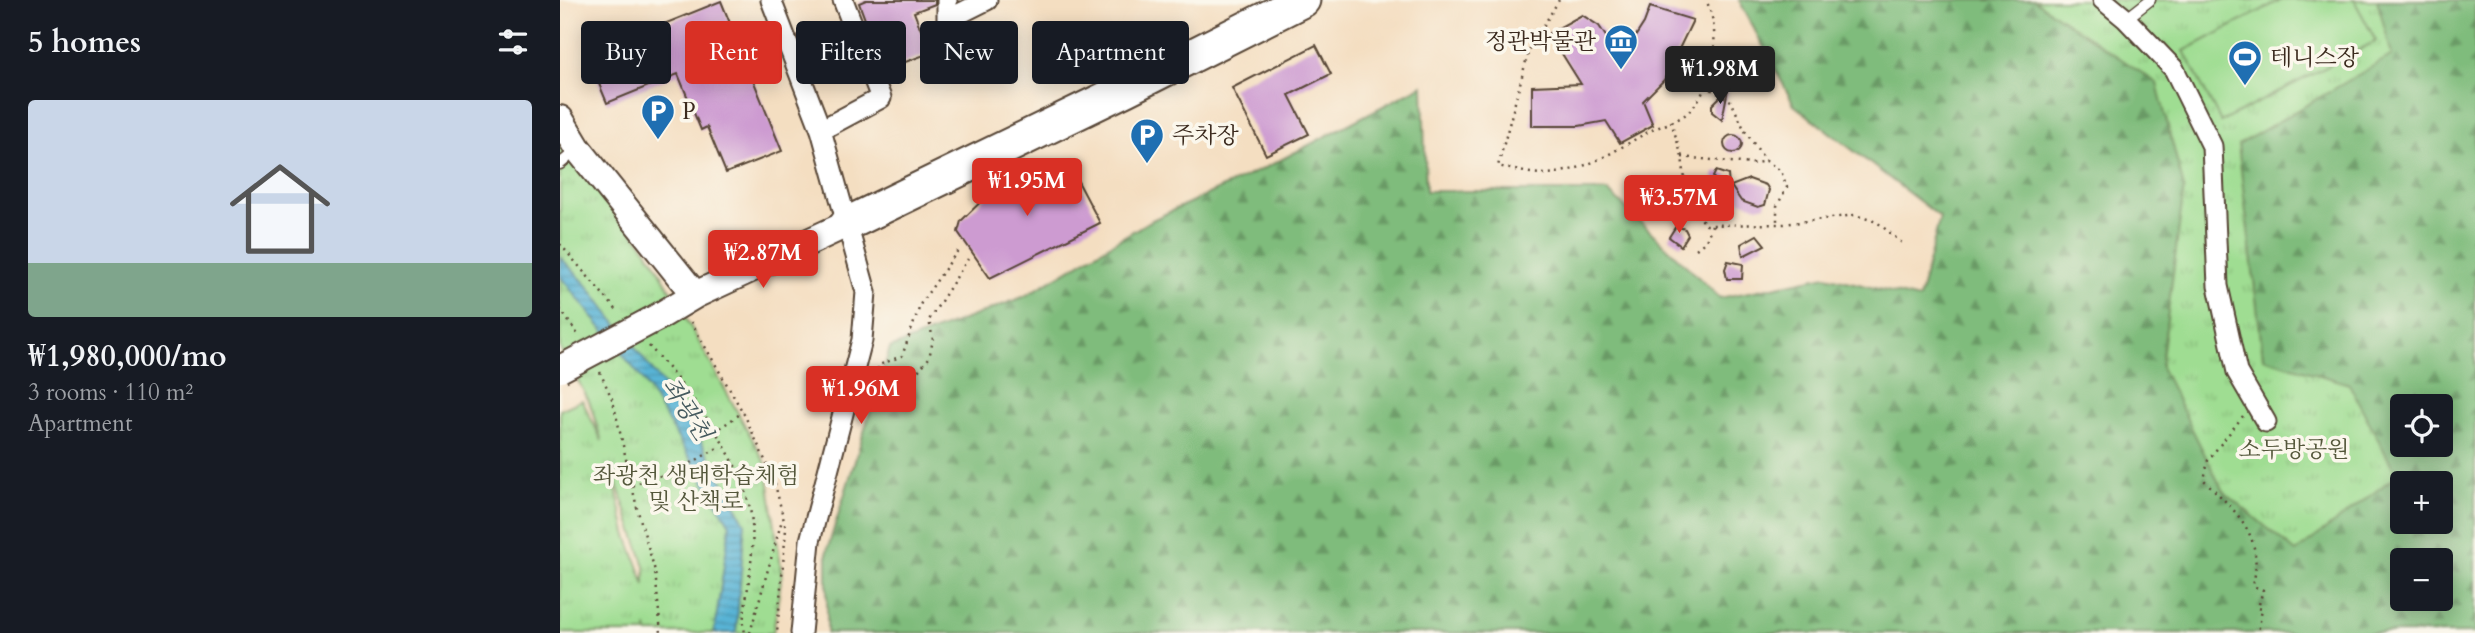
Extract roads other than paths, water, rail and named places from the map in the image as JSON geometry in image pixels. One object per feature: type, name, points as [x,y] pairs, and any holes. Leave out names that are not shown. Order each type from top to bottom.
[{"type":"highway","points":[[847,224],[1303,0]]},
{"type":"main road","points":[[560,119],[569,157],[689,299]]},
{"type":"main road","points":[[560,369],[689,299],[847,224]]},
{"type":"street","points":[[771,0],[821,130],[866,292],[862,340],[810,541],[801,633]]},
{"type":"street","points":[[821,130],[881,98],[843,0]]},
{"type":"street","points":[[947,0],[947,20],[987,0]]},
{"type":"street","points":[[2103,0],[2126,19],[2174,69],[2213,146],[2218,286],[2237,372],[2266,422]]},
{"type":"lane","points":[[2126,19],[2151,1]]},
{"type":"water","name":"좌광천","points":[[560,257],[587,285],[688,417],[745,523],[736,633],[714,633],[730,525],[643,380],[560,276]]},
{"type":"place","name":"정관박물관","points":[[1621,71]]},
{"type":"place","name":"테니스장","points":[[2245,87]]},
{"type":"place","name":"P","points":[[658,141]]},
{"type":"place","name":"주차장","points":[[1147,165]]},
{"type":"park label","name":"소두방공원","points":[[2294,449]]},
{"type":"park label","name":"좌광천 생태학습체험 및 산책로","points":[[696,488]]}]
